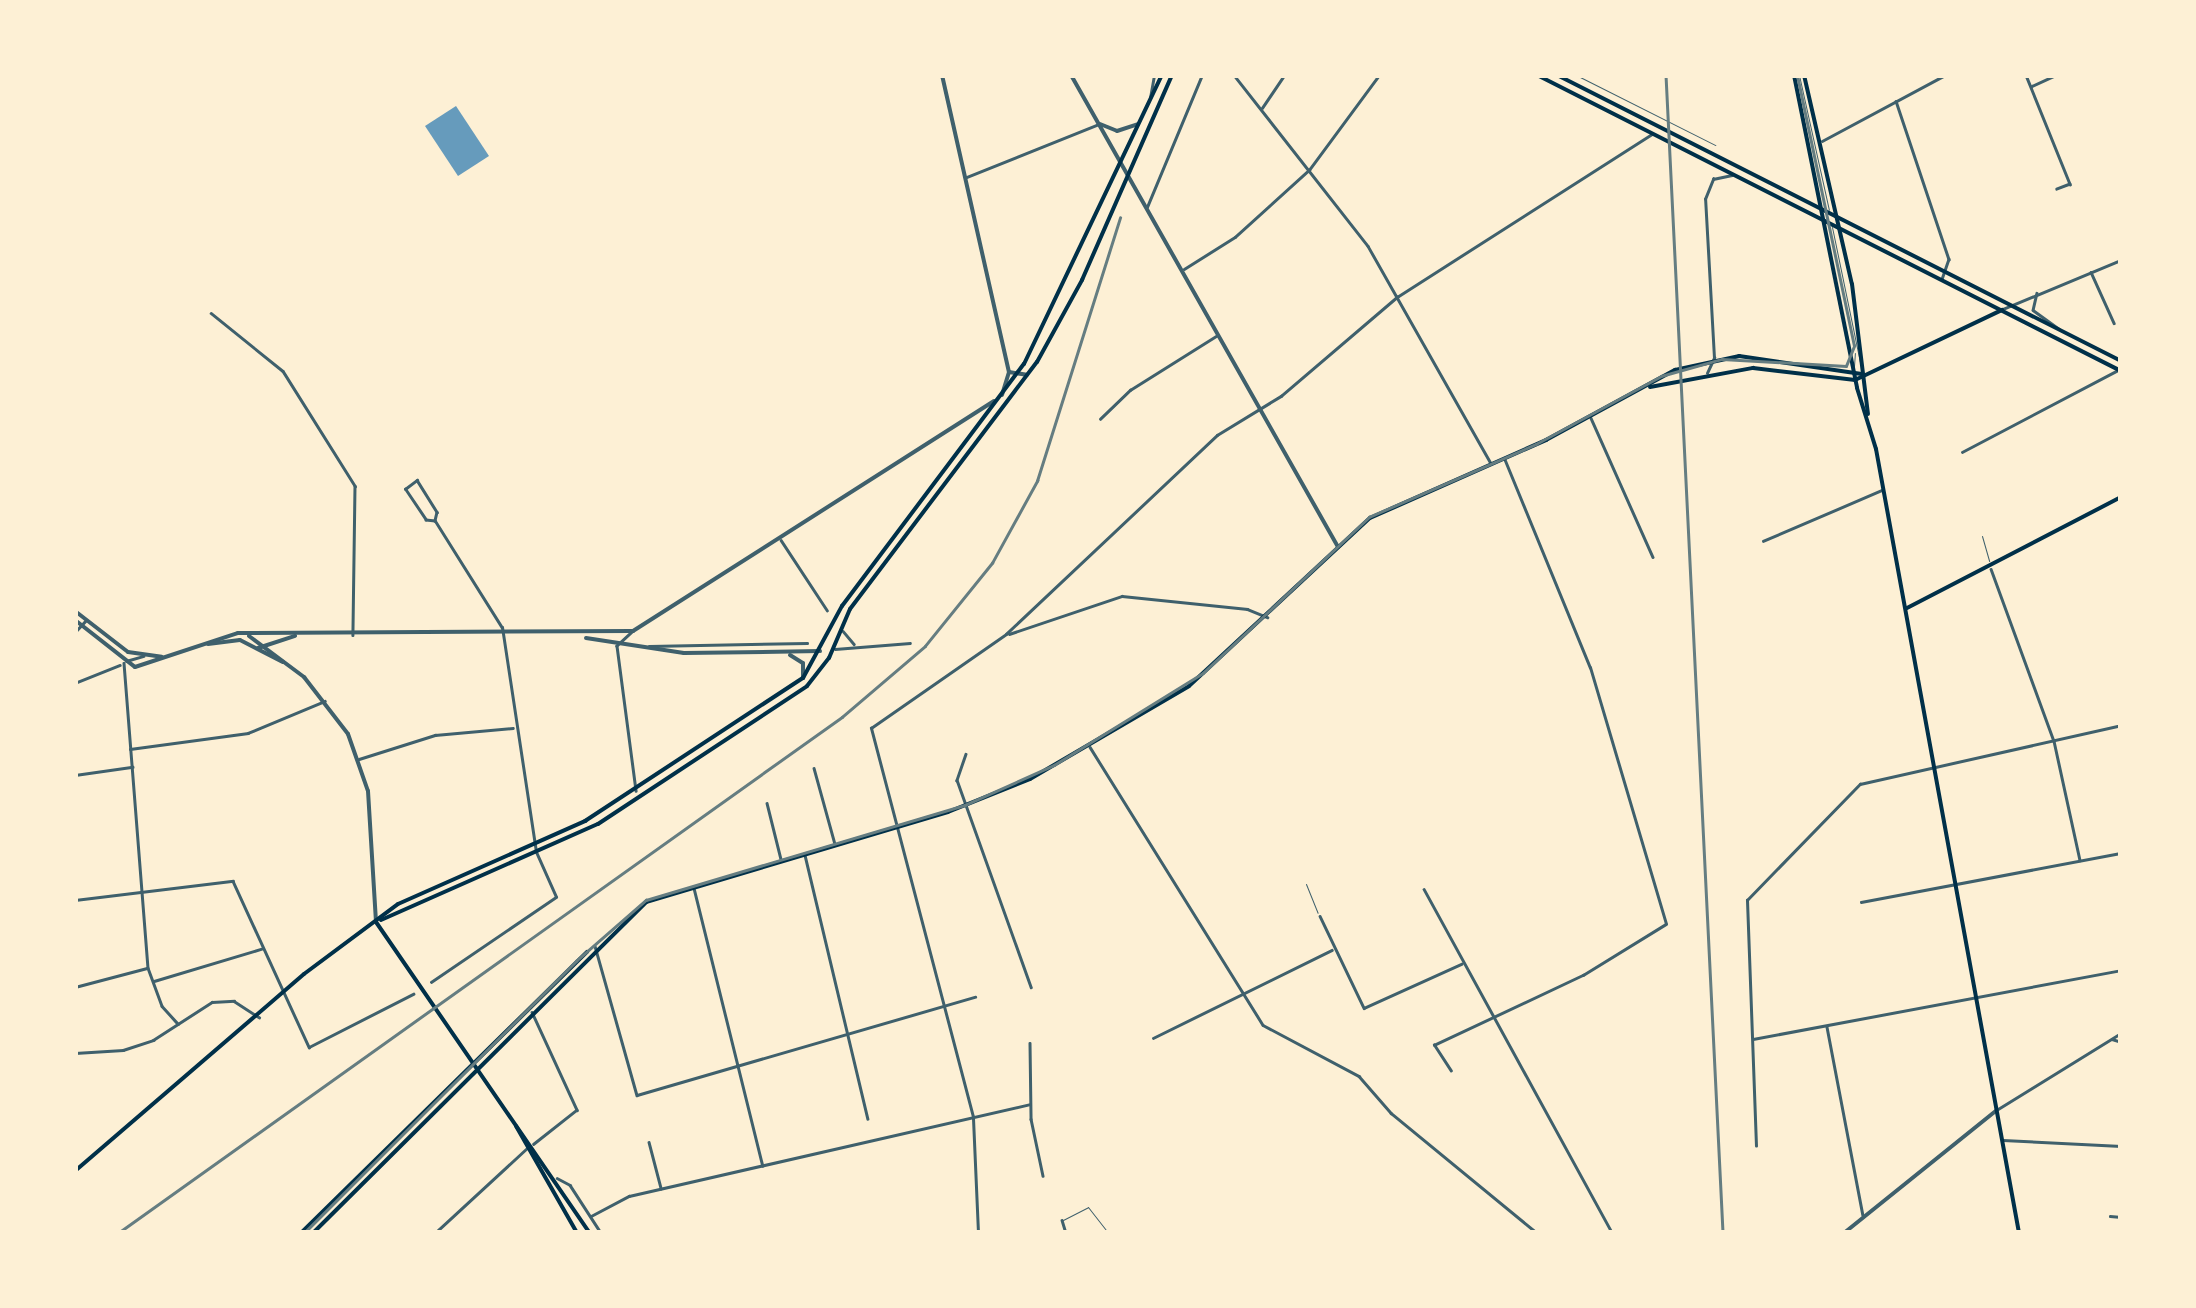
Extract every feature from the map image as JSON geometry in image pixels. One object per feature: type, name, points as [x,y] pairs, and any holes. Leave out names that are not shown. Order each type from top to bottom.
[{"type":"main road","points":[[75,1171],[376,922],[430,886],[535,843],[636,791],[802,678],[842,606],[1007,393],[1122,166],[1162,75]]},
{"type":"main road","points":[[376,922],[598,824],[792,697],[834,649],[842,626],[1030,374],[1082,280],[1172,75]]},
{"type":"main road","points":[[1537,75],[2120,370]]},
{"type":"main road","points":[[1557,75],[2121,361]]},
{"type":"main road","points":[[1799,75],[1827,210],[1855,380],[1868,418],[1907,608],[2019,1233]]},
{"type":"main road","points":[[1799,75],[1821,142],[1838,216],[1868,418]]},
{"type":"main road","points":[[1642,389],[1753,368],[1855,380],[2002,310]]},
{"type":"main road","points":[[301,1233],[471,1060],[646,902],[965,806],[1090,747],[1189,686],[1378,512],[1504,459],[1642,389],[1714,358],[1758,357],[1864,375]]},
{"type":"main road","points":[[1836,368],[1851,357]]},
{"type":"main road","points":[[1907,608],[1991,569],[2121,496]]},
{"type":"main road","points":[[820,651],[834,649]]},
{"type":"main road","points":[[376,922],[514,1122],[534,1144],[590,1233]]},
{"type":"main road","points":[[313,1233],[595,946]]},
{"type":"main road","points":[[514,1122],[577,1233]]},
{"type":"street","points":[[617,646],[633,631],[780,539],[807,517],[1007,393],[1008,372],[942,75]]},
{"type":"street","points":[[1071,75],[1338,546]]},
{"type":"street","points":[[1150,102],[1154,75]]},
{"type":"street","points":[[1145,206],[1202,75]]},
{"type":"street","points":[[1234,75],[1309,170],[1397,297],[1492,464]]},
{"type":"street","points":[[1261,110],[1284,75]]},
{"type":"street","points":[[1180,272],[1235,237],[1309,170],[1379,75]]},
{"type":"street","points":[[1821,142],[1945,75]]},
{"type":"street","points":[[2026,75],[2070,184],[2057,190]]},
{"type":"street","points":[[2031,86],[2056,75]]},
{"type":"street","points":[[1896,101],[1948,259],[1942,279]]},
{"type":"street","points":[[966,178],[1099,124],[1117,132],[1142,122]]},
{"type":"street","points":[[978,1233],[973,1117],[872,728],[1006,634],[1218,436],[1260,410],[1397,297],[1652,134]]},
{"type":"street","points":[[1707,374],[1714,358],[1706,192],[1716,177],[1734,176]]},
{"type":"street","points":[[2002,310],[2121,260]]},
{"type":"street","points":[[2090,271],[2114,323]]},
{"type":"street","points":[[2038,292],[2034,310],[2060,330]]},
{"type":"street","points":[[211,313],[283,371],[355,486],[354,635]]},
{"type":"street","points":[[1100,419],[1130,390],[1218,335]]},
{"type":"street","points":[[1962,452],[2120,370]]},
{"type":"street","points":[[1008,372],[1017,376],[1030,374]]},
{"type":"street","points":[[1591,417],[1654,558]]},
{"type":"street","points":[[1452,1071],[1434,1045],[1492,1021],[1666,924],[1590,668],[1504,459]]},
{"type":"street","points":[[431,982],[556,897],[536,852],[512,728],[503,636],[435,521],[438,512],[416,480],[405,489],[426,520],[435,521]]},
{"type":"street","points":[[1763,540],[1884,490]]},
{"type":"street","points":[[780,539],[828,610]]},
{"type":"street","points":[[1991,569],[2054,741],[2080,860]]},
{"type":"street","points":[[1006,634],[1122,596],[1247,609],[1267,618]]},
{"type":"street","points":[[75,611],[128,652],[162,657]]},
{"type":"street","points":[[75,632],[87,619]]},
{"type":"street","points":[[75,620],[124,663],[139,666],[245,634],[579,636],[633,631]]},
{"type":"street","points":[[842,626],[855,645]]},
{"type":"street","points":[[245,634],[287,664],[325,701],[359,759],[370,811],[376,922]]},
{"type":"street","points":[[261,645],[274,634]]},
{"type":"street","points":[[199,645],[234,639],[261,645],[299,635]]},
{"type":"street","points":[[579,636],[634,650],[781,654],[820,651]]},
{"type":"street","points":[[634,650],[666,640],[806,644]]},
{"type":"street","points":[[773,643],[781,654],[799,659],[802,678]]},
{"type":"street","points":[[834,649],[910,643]]},
{"type":"street","points":[[117,645],[124,663],[148,968],[152,982],[178,1024]]},
{"type":"street","points":[[617,646],[636,791]]},
{"type":"street","points":[[75,683],[146,656]]},
{"type":"street","points":[[130,748],[248,733],[325,701]]},
{"type":"street","points":[[1756,1146],[1745,904],[1840,798],[1877,776],[2121,724]]},
{"type":"street","points":[[359,759],[435,734],[512,728]]},
{"type":"street","points":[[1090,747],[1238,992],[1275,1036],[1359,1076],[1391,1112],[1537,1233]]},
{"type":"street","points":[[966,754],[957,780],[1031,987]]},
{"type":"street","points":[[75,774],[132,766]]},
{"type":"street","points":[[814,768],[835,845]]},
{"type":"street","points":[[767,803],[782,861]]},
{"type":"street","points":[[1861,902],[2121,853]]},
{"type":"street","points":[[805,854],[852,1032],[868,1119]]},
{"type":"street","points":[[75,900],[232,881],[309,1046],[413,994]]},
{"type":"street","points":[[694,886],[764,1166]]},
{"type":"street","points":[[1424,889],[1492,1021],[1612,1233]]},
{"type":"street","points":[[1320,916],[1364,1008],[1462,963]]},
{"type":"street","points":[[595,946],[637,1095],[975,997]]},
{"type":"street","points":[[152,982],[262,948]]},
{"type":"street","points":[[1154,1038],[1238,992],[1333,949]]},
{"type":"street","points":[[75,987],[148,968]]},
{"type":"street","points":[[1752,1040],[2121,970]]},
{"type":"street","points":[[75,1053],[124,1050],[225,1000],[259,1016]]},
{"type":"street","points":[[532,1012],[577,1108],[534,1144]]},
{"type":"street","points":[[1827,1025],[1863,1220]]},
{"type":"street","points":[[1844,1233],[1997,1110],[2121,1033]]},
{"type":"street","points":[[2111,1039],[2121,1042]]},
{"type":"street","points":[[1030,1044],[1030,1104],[1043,1176]]},
{"type":"street","points":[[591,1216],[629,1196],[1030,1104]]},
{"type":"street","points":[[2003,1140],[2121,1146]]},
{"type":"street","points":[[649,1142],[661,1190]]},
{"type":"street","points":[[436,1233],[526,1148]]},
{"type":"street","points":[[557,1178],[570,1185],[601,1233]]},
{"type":"street","points":[[2110,1216],[2121,1218]]},
{"type":"street","points":[[1062,1220],[1066,1233]]},
{"type":"lane","points":[[1576,75],[1715,145]]},
{"type":"lane","points":[[1799,75],[1827,210]]},
{"type":"lane","points":[[1828,222],[1864,375]]},
{"type":"lane","points":[[1854,372],[1856,349]]},
{"type":"lane","points":[[1982,536],[1991,569]]},
{"type":"lane","points":[[1306,884],[1320,916]]},
{"type":"lane","points":[[1062,1220],[1088,1207],[1108,1233]]},
{"type":"water","points":[[456,106],[489,156],[458,176],[425,126]]},
{"type":"tram line","points":[[304,1233],[576,961],[646,900],[965,805],[1054,765],[1203,673],[1369,517],[1536,444],[1661,376],[1722,359],[1846,366],[1854,346],[1797,75]]},
{"type":"railway","points":[[1666,75],[1723,1233]]},
{"type":"railway","points":[[118,1233],[842,717],[925,646],[992,563],[1037,481],[1120,218]]}]
